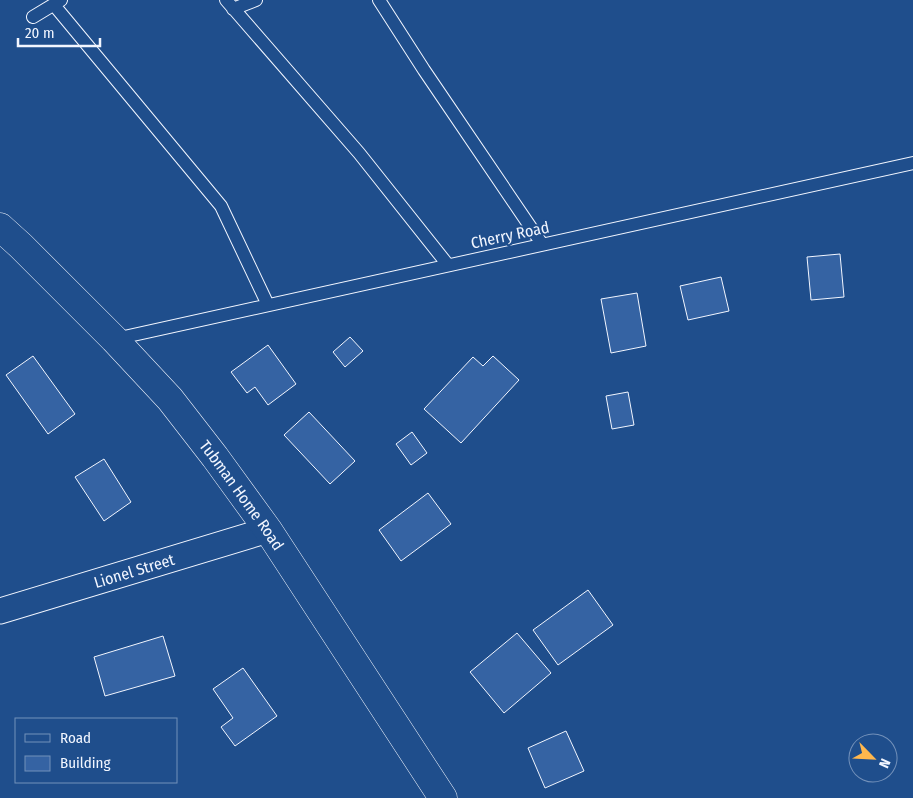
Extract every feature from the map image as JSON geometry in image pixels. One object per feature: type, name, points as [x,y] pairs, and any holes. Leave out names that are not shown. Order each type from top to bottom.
[{"type":"street","name":"Tubman Home Road","points":[[0,227],[114,339],[170,399],[215,457],[268,530],[443,798]]},
{"type":"street","name":"Lionel Street","points":[[0,611],[268,530]]},
{"type":"lane","points":[[230,4],[256,0]]},
{"type":"lane","points":[[379,0],[542,244]]},
{"type":"lane","points":[[33,17],[58,2],[221,206],[268,305]]},
{"type":"lane","points":[[230,4],[359,153],[448,265]]},
{"type":"lane","name":"Cherry Road","points":[[114,339],[913,163]]},
{"type":"building","points":[[840,254],[844,297],[811,300],[807,257]]},
{"type":"building","points":[[721,277],[729,311],[688,320],[680,286]]},
{"type":"building","points":[[637,293],[646,346],[611,353],[601,299]]},
{"type":"building","points":[[350,337],[363,351],[345,367],[333,352]]},
{"type":"building","points":[[268,345],[296,384],[268,405],[255,387],[247,393],[231,372]]},
{"type":"building","points":[[33,356],[75,414],[48,434],[6,375]]},
{"type":"building","points":[[493,356],[519,380],[461,443],[424,409],[473,357],[483,366]]},
{"type":"building","points":[[628,392],[634,425],[612,429],[606,396]]},
{"type":"building","points":[[309,412],[355,461],[330,484],[284,435]]},
{"type":"building","points":[[412,432],[427,453],[411,465],[396,444]]},
{"type":"building","points":[[104,459],[131,502],[104,521],[75,477]]},
{"type":"building","points":[[428,493],[451,524],[401,561],[379,530]]},
{"type":"building","points":[[588,590],[613,625],[558,665],[533,630]]},
{"type":"building","points":[[517,633],[551,673],[504,713],[470,672]]},
{"type":"building","points":[[163,636],[175,676],[105,696],[94,657]]},
{"type":"building","points":[[243,668],[277,716],[235,746],[221,727],[233,718],[213,689]]},
{"type":"building","points":[[566,731],[584,771],[545,788],[528,748]]}]
